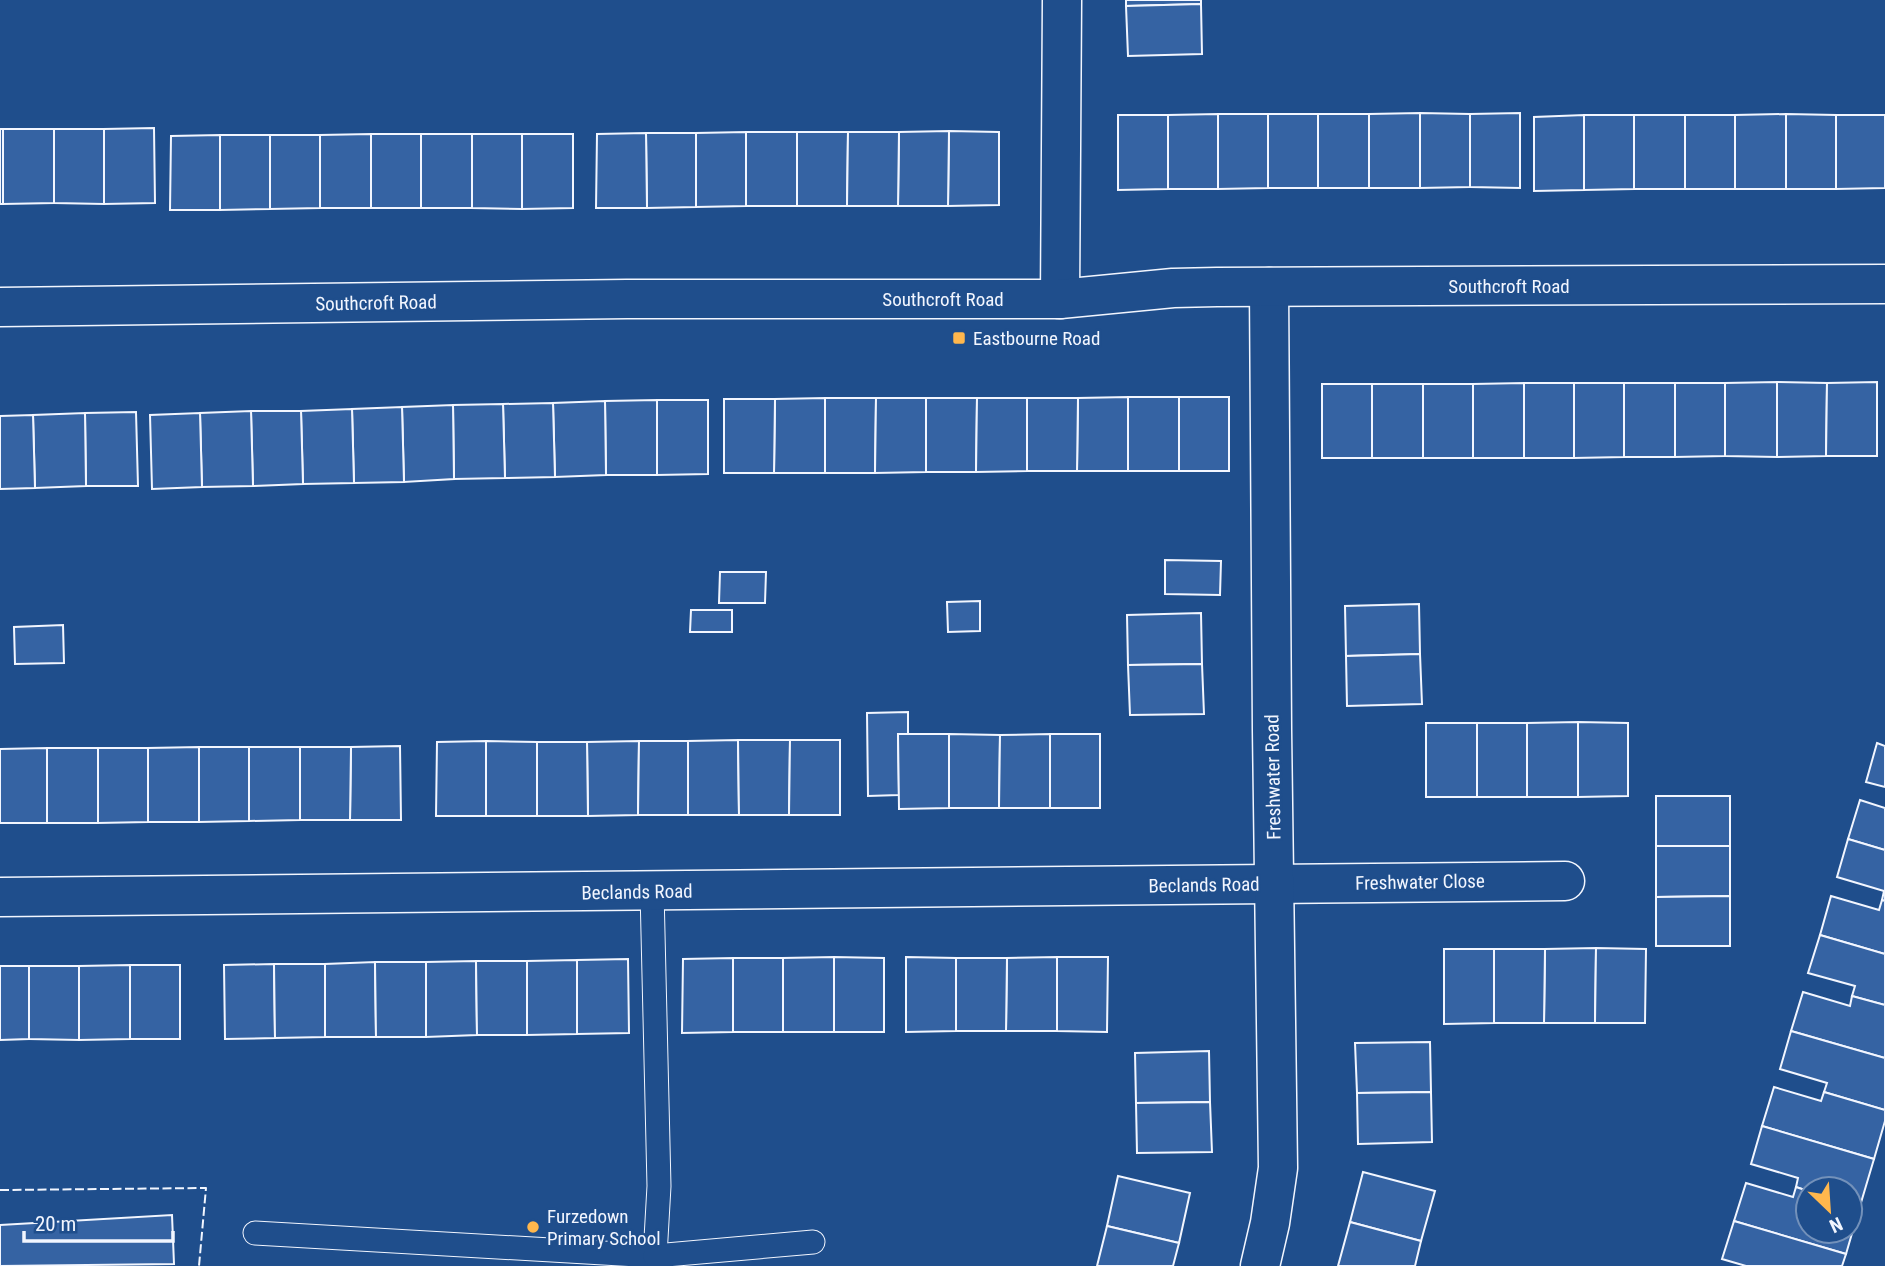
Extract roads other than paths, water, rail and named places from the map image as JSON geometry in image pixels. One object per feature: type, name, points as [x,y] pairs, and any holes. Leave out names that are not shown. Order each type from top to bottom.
[{"type":"street","points":[[1060,299],[1062,0]]},
{"type":"street","name":"Southcroft Road","points":[[0,307],[627,299],[1060,299],[1173,288],[1885,284]]},
{"type":"street","name":"Freshwater Road","points":[[1260,1266],[1278,1168],[1269,287]]},
{"type":"street","name":"Freshwater Close","points":[[1275,884],[1565,881]]},
{"type":"street","name":"Beclands Road","points":[[0,897],[1275,884]]},
{"type":"lane","points":[[652,891],[659,1186],[655,1256]]},
{"type":"lane","points":[[255,1233],[655,1256],[813,1242]]},
{"type":"place","name":"Eastbourne Road","points":[[959,338]]},
{"type":"place","name":"Furzedown Primary School","points":[[533,1227]]}]
